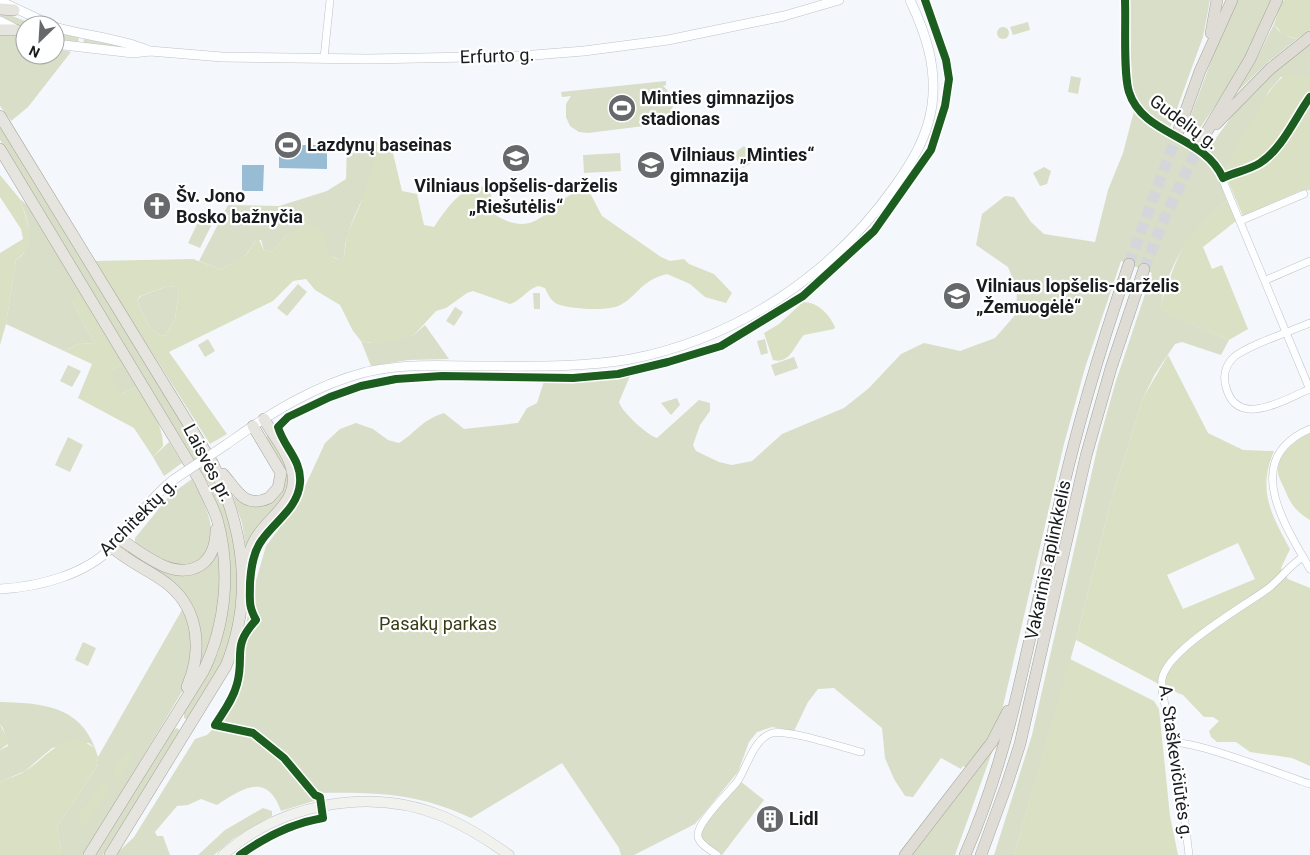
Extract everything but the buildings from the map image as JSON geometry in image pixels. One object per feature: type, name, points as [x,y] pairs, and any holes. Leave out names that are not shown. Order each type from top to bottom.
[{"type":"highway","points":[[1178,132],[1200,71],[1214,22],[1217,0]]},
{"type":"highway","points":[[1200,71],[1232,0]]},
{"type":"highway","points":[[1277,0],[1265,30],[1200,143],[1251,87],[1286,54],[1310,37]]},
{"type":"highway","name":"Vakarinis aplinkkelis","points":[[965,855],[995,774],[1019,689],[1079,424],[1129,264]]},
{"type":"highway","name":"Vakarinis aplinkkelis","points":[[981,855],[1008,784],[1033,692],[1098,411],[1144,269]]},
{"type":"highway","points":[[905,855],[992,742],[1019,689]]},
{"type":"highway","points":[[988,855],[995,820]]},
{"type":"main road","points":[[0,9],[14,10]]},
{"type":"main road","points":[[0,30],[15,32]]},
{"type":"main road","name":"Laisvės pr.","points":[[0,116],[213,464],[232,509],[239,537],[243,577],[240,620],[226,666],[110,855]]},
{"type":"main road","name":"Laisvės pr.","points":[[0,149],[200,480],[216,518],[223,546],[225,572],[222,619],[212,654],[204,670],[89,855]]},
{"type":"main road","points":[[243,577],[255,539],[287,502],[293,485],[292,469],[264,419]]},
{"type":"main road","points":[[213,464],[243,499],[263,501],[274,495],[280,483],[281,473],[254,426]]},
{"type":"main road","points":[[116,543],[171,569],[189,570],[204,563],[209,557],[215,542],[216,518]]},
{"type":"main road","points":[[116,543],[170,586],[189,610],[194,625],[197,638],[196,662],[169,727]]},
{"type":"main road","points":[[223,855],[261,828],[295,813],[320,806],[366,801],[407,806],[441,816],[462,826],[508,855]]},
{"type":"street","points":[[324,58],[330,0]]},
{"type":"street","name":"Erfurto g.","points":[[65,45],[132,53],[150,51],[222,57],[496,57],[584,51],[668,40],[736,26],[839,0]]},
{"type":"street","name":"Architektų g.","points":[[0,589],[29,587],[64,576],[97,559],[116,543],[146,506],[173,480],[264,419],[299,398],[319,389],[358,375],[390,368],[411,366],[578,366],[648,355],[713,334],[782,297],[815,273],[863,227],[902,175],[924,137],[932,108],[933,70],[926,39],[910,0]]},
{"type":"street","name":"Gudelių g.","points":[[1125,0],[1127,80],[1132,100],[1146,117],[1156,125],[1208,155],[1221,174],[1310,389]]},
{"type":"street","points":[[0,1],[26,15]]},
{"type":"street","points":[[0,21],[15,29]]},
{"type":"street","name":"Erfurto g.","points":[[65,29],[82,35],[122,42],[150,51]]},
{"type":"street","points":[[1240,221],[1304,194]]},
{"type":"street","points":[[1266,280],[1310,261]]},
{"type":"street","points":[[1310,323],[1233,358],[1224,378],[1227,391],[1233,400],[1248,410],[1258,411],[1310,389]]},
{"type":"street","points":[[1310,430],[1300,434],[1283,448],[1277,457],[1272,478],[1277,508],[1310,569]]},
{"type":"street","name":"A. Staškevičiūtės g.","points":[[1189,855],[1173,743],[1162,690],[1162,678],[1167,666],[1179,653],[1277,581],[1294,562],[1303,557]]},
{"type":"street","points":[[717,855],[700,841],[698,836],[700,826],[738,780],[760,741],[770,734],[794,733],[821,743],[861,752]]},
{"type":"street","points":[[1173,743],[1182,743],[1214,752],[1310,784]]},
{"type":"green space","points":[[1129,0],[1210,0],[1203,37],[1170,128],[1142,107],[1132,88]]},
{"type":"green space","points":[[1238,0],[1271,0],[1247,53],[1195,136],[1185,131],[1219,40]]},
{"type":"green space","points":[[1310,0],[1310,30],[1297,39],[1283,35],[1274,24],[1282,1]]},
{"type":"green space","points":[[0,11],[15,17],[15,25],[0,17]]},
{"type":"green space","points":[[1028,22],[1030,30],[1013,35],[1010,27]]},
{"type":"green space","points":[[1274,24],[1284,34],[1297,39],[1268,62],[1231,98],[1255,62]]},
{"type":"green space","points":[[1005,27],[1008,28],[1008,38],[1001,39],[998,38],[997,31],[998,28]]},
{"type":"green space","points":[[0,34],[15,34],[15,65],[61,65],[28,107],[11,121],[0,106]]},
{"type":"green space","points":[[65,34],[79,37],[78,44],[65,42]]},
{"type":"green space","points":[[84,39],[145,50],[83,45]]},
{"type":"green space","points":[[1310,43],[1310,78],[1281,77],[1269,91],[1224,172],[1208,149],[1235,112],[1268,77]]},
{"type":"green space","points":[[65,50],[71,52],[65,60]]},
{"type":"green space","points":[[1289,73],[1310,78],[1310,190],[1300,191],[1243,216],[1224,172],[1244,133],[1271,89]]},
{"type":"green space","points":[[1071,76],[1081,78],[1078,94],[1068,92]]},
{"type":"green space","points":[[666,81],[666,85],[663,86],[671,95],[673,106],[669,116],[660,124],[588,133],[579,132],[570,126],[566,117],[566,104],[571,96],[562,97],[561,92]]},
{"type":"green space","name":"Pasakų parkas","points":[[1134,111],[1143,119],[1200,154],[1216,172],[1219,179],[1227,201],[1203,221],[1184,247],[1169,277],[1161,307],[1162,311],[1229,340],[1221,355],[1182,342],[1175,344],[1155,374],[1143,398],[1111,501],[1076,640],[1014,855],[994,855],[1032,735],[1098,445],[1115,384],[1152,273],[1121,261],[1085,368],[1064,444],[1000,719],[967,768],[963,766],[961,769],[941,758],[913,797],[905,796],[894,779],[885,758],[882,728],[834,688],[818,689],[808,702],[794,731],[772,727],[757,732],[749,742],[738,772],[695,824],[634,855],[621,855],[619,848],[562,763],[471,818],[433,803],[396,796],[358,793],[317,793],[317,800],[281,811],[269,791],[261,787],[253,787],[236,793],[217,805],[201,799],[188,805],[177,806],[155,832],[157,836],[163,836],[170,855],[115,855],[134,837],[195,739],[207,735],[215,727],[239,686],[239,657],[253,591],[266,546],[296,506],[325,443],[340,429],[356,423],[373,429],[388,440],[399,443],[424,423],[444,413],[464,429],[518,423],[527,408],[537,403],[544,381],[630,376],[619,402],[630,417],[648,433],[657,438],[699,400],[710,403],[710,411],[700,425],[693,445],[696,451],[719,462],[732,465],[752,461],[782,434],[844,408],[869,388],[901,354],[924,343],[960,351],[995,338],[1016,314],[1017,289],[1008,267],[976,245],[982,214],[1005,196],[1014,197],[1031,222],[1044,234],[1095,242],[1108,190],[1123,153]]},
{"type":"green space","points":[[0,123],[217,479],[237,542],[237,613],[224,662],[188,720],[184,718],[184,712],[218,653],[228,609],[219,508],[208,483],[0,140]]},
{"type":"green space","points":[[377,142],[375,165],[347,237],[344,257],[340,260],[287,235],[272,252],[264,250],[261,240],[255,241],[242,258],[222,270],[199,261],[228,205],[279,206],[327,191],[346,179],[347,143]]},
{"type":"green space","points":[[744,146],[756,160],[743,168],[733,154]]},
{"type":"green space","points":[[388,147],[392,149],[402,191],[417,194],[424,225],[434,227],[456,198],[471,188],[489,188],[497,216],[509,222],[520,224],[537,220],[572,194],[589,191],[602,216],[661,257],[670,261],[684,259],[689,264],[714,274],[732,293],[726,303],[705,297],[690,284],[667,274],[644,285],[624,303],[606,309],[581,308],[557,304],[549,296],[545,288],[538,286],[510,304],[473,291],[467,293],[446,308],[436,311],[414,335],[377,344],[361,341],[353,331],[340,305],[315,290],[306,279],[293,281],[273,301],[169,352],[227,434],[210,444],[94,261],[193,259],[222,270],[246,255],[258,238],[264,250],[272,252],[287,235],[305,223],[320,228],[325,233],[329,253],[340,260],[344,257],[347,235],[360,205],[377,152]],"holes":[[[168,286],[176,287],[179,291],[175,319],[165,336],[155,332],[148,323],[137,301],[140,296]]]},
{"type":"green space","points":[[620,153],[621,171],[584,173],[583,155]]},
{"type":"green space","points":[[1044,167],[1051,171],[1047,184],[1040,186],[1033,173]]},
{"type":"green space","points":[[0,175],[20,199],[31,234],[28,249],[16,260],[6,324],[0,345],[0,253],[23,239],[21,229],[0,197]]},
{"type":"green space","points":[[20,199],[27,205],[82,292],[73,303],[95,344],[80,343],[64,351],[6,324],[16,260],[28,247],[30,239],[28,224]]},
{"type":"green space","points":[[1227,201],[1236,221],[1203,247],[1212,269],[1222,265],[1248,329],[1229,340],[1161,311],[1164,294],[1173,269],[1190,236],[1206,217]]},
{"type":"green space","points":[[200,218],[212,224],[200,248],[188,243]]},
{"type":"green space","points":[[298,284],[307,292],[287,316],[277,308]]},
{"type":"green space","points":[[168,286],[176,287],[179,291],[175,319],[165,336],[155,332],[151,327],[137,301],[141,296]]},
{"type":"green space","points":[[82,292],[125,362],[112,370],[115,386],[123,393],[139,386],[158,423],[163,446],[153,457],[134,428],[78,398],[92,364],[64,351],[80,343],[95,344],[73,303],[74,298]]},
{"type":"green space","points":[[533,293],[540,293],[540,309],[534,309]]},
{"type":"green space","points":[[803,302],[818,306],[833,322],[834,329],[804,335],[788,357],[779,361],[773,360],[764,333],[779,324]]},
{"type":"green space","points":[[455,307],[463,312],[454,326],[446,321]]},
{"type":"green space","points":[[425,325],[449,359],[408,360],[371,366],[361,341],[370,343],[414,335]]},
{"type":"green space","points":[[208,339],[215,351],[205,357],[198,345]]},
{"type":"green space","points":[[765,339],[768,353],[761,355],[757,341]]},
{"type":"green space","points":[[1168,355],[1208,433],[1243,450],[1274,451],[1267,478],[1268,501],[1290,549],[1281,568],[1288,579],[1310,588],[1310,766],[1292,758],[1250,752],[1236,742],[1217,742],[1211,737],[1209,731],[1219,721],[1213,717],[1204,717],[1183,695],[1168,689],[1076,640],[1111,501],[1143,398]],"holes":[[[1238,543],[1255,579],[1183,609],[1167,575]]]},
{"type":"green space","points":[[794,357],[798,368],[775,376],[771,365]]},
{"type":"green space","points":[[125,362],[139,386],[123,393],[117,389],[114,383],[112,370]]},
{"type":"green space","points":[[68,365],[81,371],[72,387],[60,381]]},
{"type":"green space","points":[[677,398],[680,405],[671,415],[661,403]]},
{"type":"green space","points":[[1310,433],[1310,520],[1301,514],[1291,503],[1278,472],[1281,458],[1289,447]]},
{"type":"green space","points":[[269,435],[289,472],[287,494],[246,548],[242,523],[233,497],[243,503],[281,490],[266,437]]},
{"type":"green space","points":[[68,437],[83,445],[70,472],[55,465]]},
{"type":"green space","points":[[169,442],[182,463],[164,476],[153,457]]},
{"type":"green space","points":[[192,479],[210,523],[212,534],[210,545],[205,554],[193,563],[181,567],[172,566],[135,545],[135,538],[171,494]]},
{"type":"green space","points":[[218,550],[221,579],[216,626],[199,670],[201,641],[194,613],[174,593],[127,554],[129,551],[164,572],[173,575],[186,575]]},
{"type":"green space","points":[[183,608],[194,646],[186,685],[86,852],[82,855],[61,855],[58,825],[96,768],[98,757]]},
{"type":"green space","points":[[83,642],[96,648],[88,666],[75,660]]},
{"type":"green space","points":[[1070,659],[1154,701],[1159,709],[1170,816],[1178,855],[1014,855]]},
{"type":"green space","points":[[0,702],[29,704],[56,709],[79,723],[88,734],[95,748],[89,743],[52,748],[25,771],[0,782],[0,750],[8,746],[0,724]]},
{"type":"green space","points":[[0,724],[9,743],[0,750]]},
{"type":"green space","points":[[177,728],[181,731],[180,735],[103,855],[94,855],[172,731]]},
{"type":"green space","points":[[79,739],[95,748],[98,757],[96,768],[58,825],[61,855],[0,855],[0,782],[22,773],[56,747]]},
{"type":"green space","points":[[995,744],[955,855],[911,855]]},
{"type":"green space","points":[[127,752],[131,753],[132,758],[116,783],[112,771],[117,761]]},
{"type":"green space","points":[[105,777],[109,791],[87,825],[82,825],[77,821],[78,814]]},
{"type":"green space","points":[[740,781],[764,800],[722,855],[702,839],[701,829]]},
{"type":"green space","points":[[263,808],[272,811],[272,816],[234,838],[214,855],[198,855],[225,830]]},
{"type":"water","points":[[279,145],[327,145],[327,169],[279,168]]},
{"type":"water","points":[[242,165],[264,165],[263,191],[242,191]]},
{"type":"tunnel","points":[[1129,264],[1178,132]]},
{"type":"tunnel","points":[[1144,269],[1165,217],[1200,143]]},
{"type":"cycle path","points":[[240,855],[259,842],[280,832],[301,823],[323,818],[320,797],[315,795],[284,758],[253,733],[215,725],[228,706],[235,690],[239,674],[241,644],[248,629],[256,620],[250,598],[251,572],[255,555],[267,533],[291,507],[300,483],[296,461],[278,427],[288,417],[330,397],[361,386],[396,379],[442,376],[573,378],[618,374],[668,362],[721,346],[803,296],[874,231],[931,150],[945,106],[949,79],[946,60],[925,0]]},
{"type":"cycle path","points":[[1125,0],[1127,84],[1136,107],[1147,118],[1202,153],[1214,164],[1223,178],[1256,165],[1268,157],[1282,142],[1310,97]]},
{"type":"place","name":"Minties gimnazijos stadionas","points":[[622,108]]},
{"type":"place","name":"Lazdynų baseinas","points":[[288,145]]},
{"type":"place","name":"Vilniaus lopšelis-darželis „Riešutėlis“","points":[[516,158]]},
{"type":"place","name":"Vilniaus „Minties“ gimnazija","points":[[651,165]]},
{"type":"place","name":"Šv. Jono Bosko bažnyčia","points":[[157,206]]},
{"type":"place","name":"Vilniaus lopšelis-darželis „Žemuogėlė“","points":[[957,296]]},
{"type":"place","name":"Lidl","points":[[770,819]]}]
